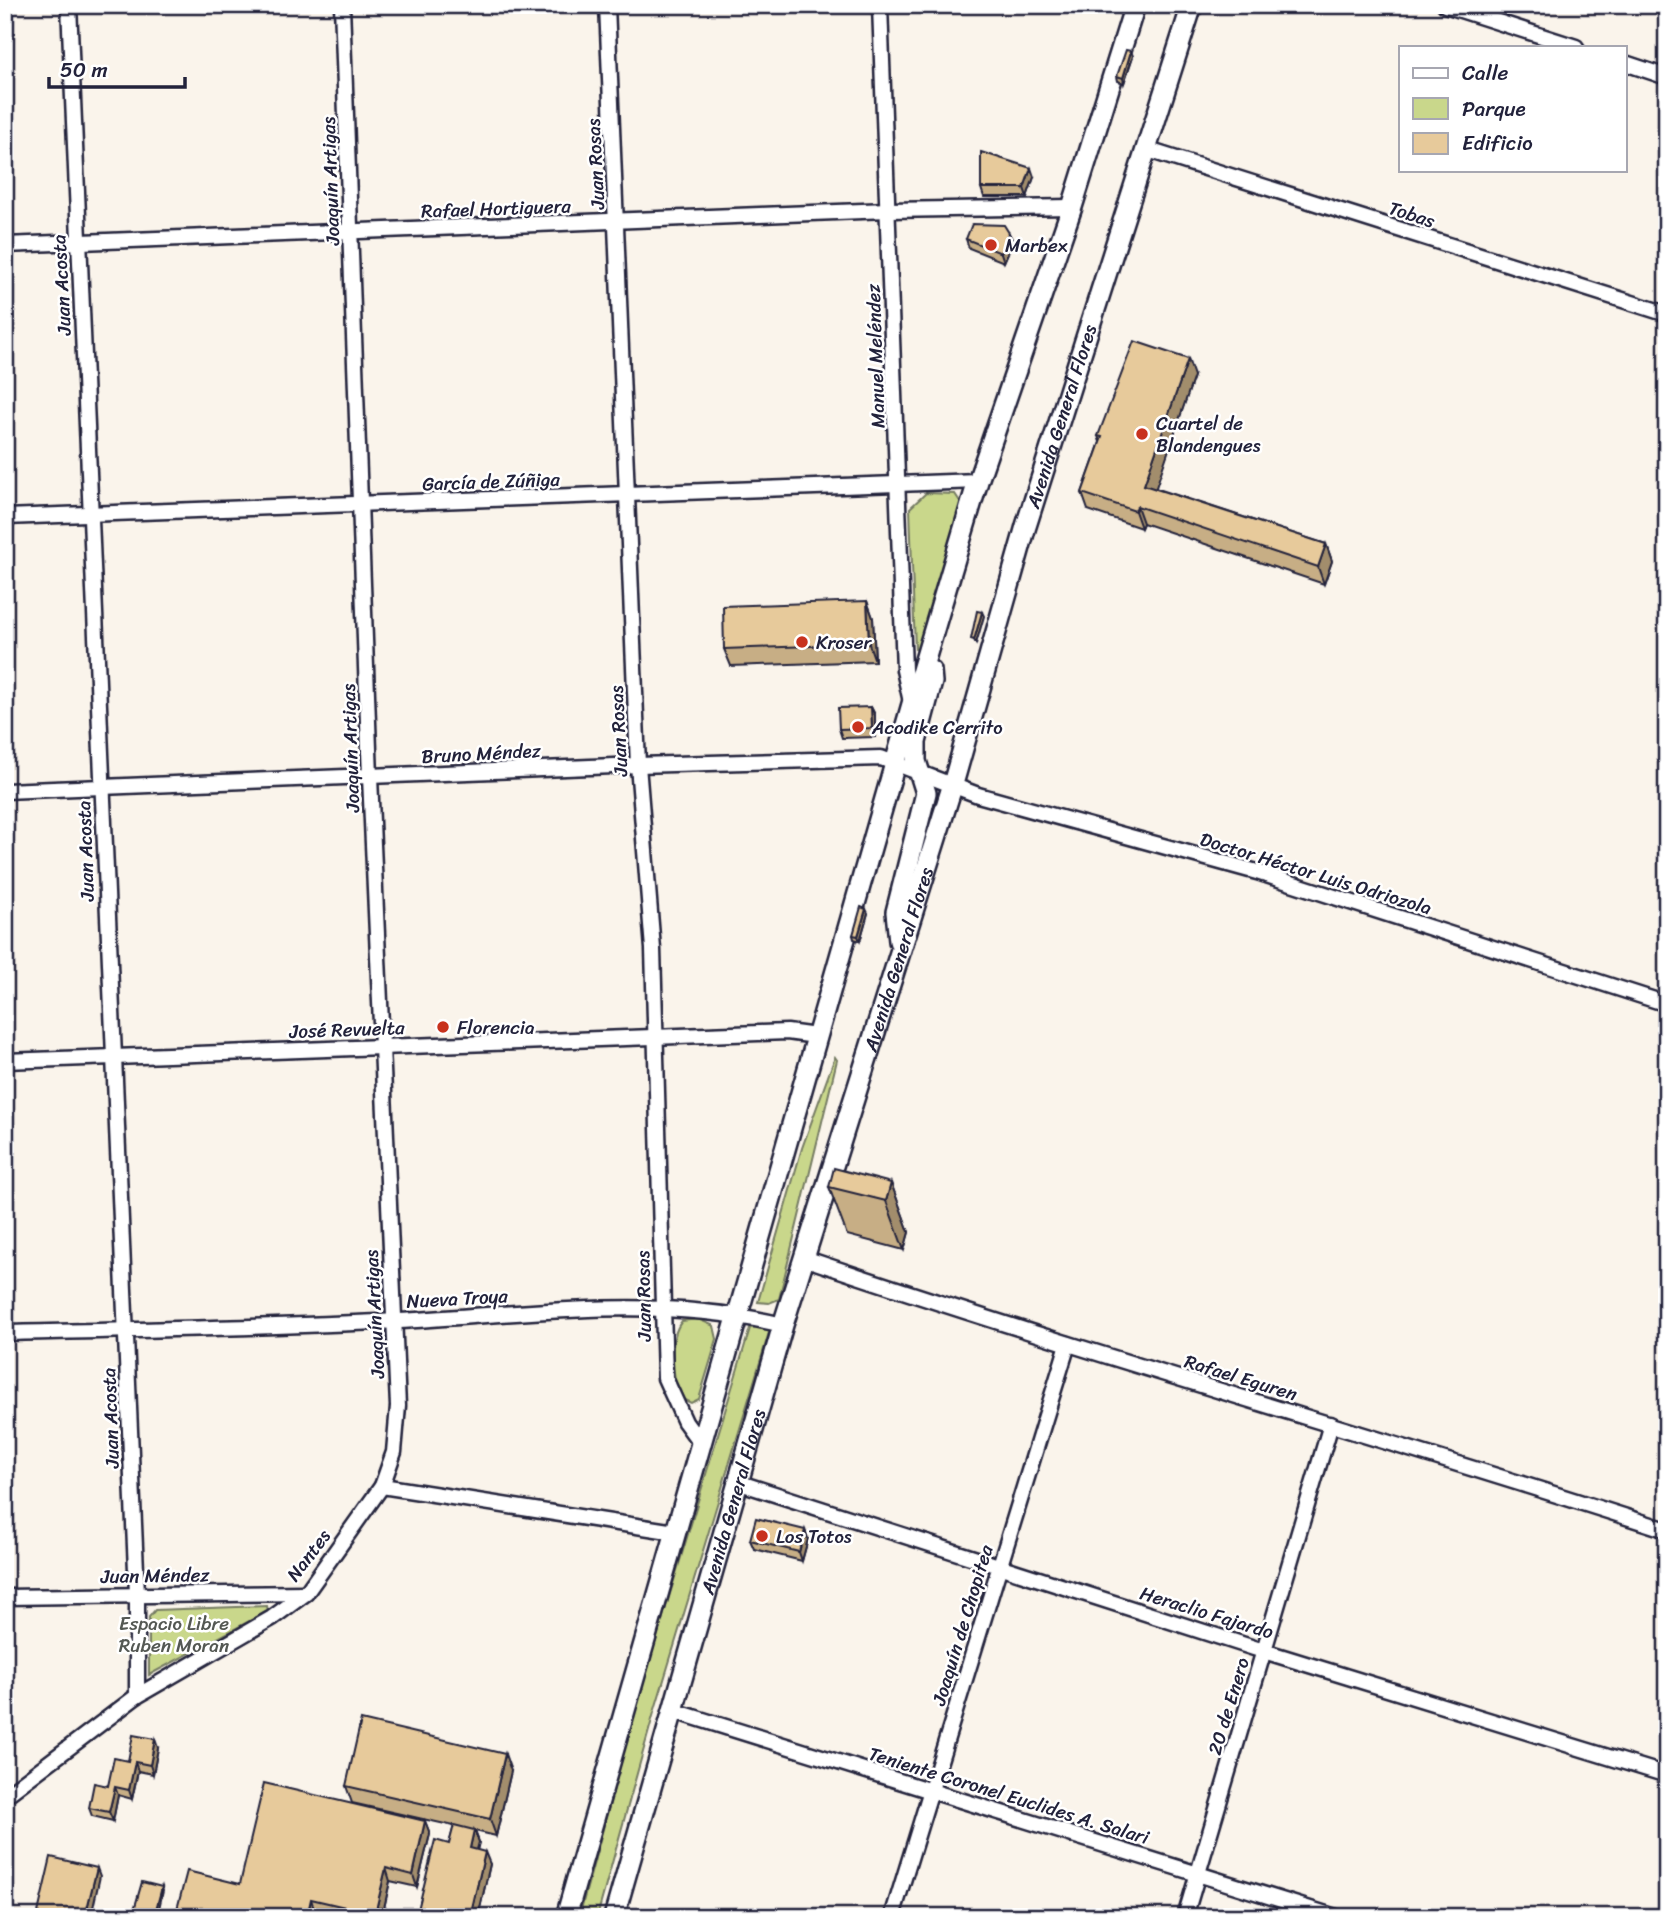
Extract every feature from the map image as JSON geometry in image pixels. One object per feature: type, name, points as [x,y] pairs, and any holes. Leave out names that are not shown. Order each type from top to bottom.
[{"type":"main road","points":[[566,1917],[675,1532],[740,1315],[816,1036],[978,481],[1072,207],[1135,5]]},
{"type":"main road","name":"Avenida General Flores","points":[[614,1917],[783,1325],[953,784],[1026,526],[1192,5]]},
{"type":"main road","points":[[899,952],[896,912],[926,793],[915,754],[932,682],[928,651]]},
{"type":"street","name":"Juan Acosta","points":[[69,5],[77,243],[92,514],[137,1594],[137,1696]]},
{"type":"street","name":"Joaquín Artigas","points":[[342,5],[370,777],[398,1429],[394,1452],[382,1486]]},
{"type":"street","name":"Juan Rosas","points":[[607,5],[638,765],[653,949],[665,1378],[685,1422],[701,1444]]},
{"type":"street","name":"Manuel Meléndez","points":[[880,5],[904,670],[912,704]]},
{"type":"street","points":[[1446,5],[1573,46]]},
{"type":"street","points":[[1626,63],[1667,77]]},
{"type":"street","name":"Tobas","points":[[1145,149],[1667,314]]},
{"type":"street","name":"Rafael Hortiguera","points":[[5,245],[888,210],[1072,207]]},
{"type":"street","name":"García de Zúñiga","points":[[5,517],[978,481]]},
{"type":"street","name":"Bruno Méndez","points":[[5,791],[638,765],[881,758],[953,784]]},
{"type":"street","name":"Doctor Héctor Luis Odriozola","points":[[953,784],[978,795],[1257,872],[1667,1004]]},
{"type":"street","name":"José Revuelta","points":[[5,1061],[787,1032],[816,1036]]},
{"type":"street","name":"Rafael Eguren","points":[[804,1258],[1068,1344],[1667,1530]]},
{"type":"street","name":"Nueva Troya","points":[[5,1334],[394,1321],[662,1307],[740,1315],[783,1325]]},
{"type":"street","name":"Joaquín de Chopitea","points":[[892,1917],[1068,1344]]},
{"type":"street","name":"20 de Enero","points":[[1185,1917],[1331,1424]]},
{"type":"street","name":"Heraclio Fajardo","points":[[737,1482],[1667,1775]]},
{"type":"street","points":[[382,1486],[675,1532]]},
{"type":"street","name":"Nantes","points":[[5,1796],[137,1696],[272,1618],[306,1593],[382,1486]]},
{"type":"street","name":"Juan Méndez","points":[[5,1597],[306,1593]]},
{"type":"street","name":"Teniente Coronel Euclides A. Salari","points":[[671,1710],[1336,1917]]},
{"type":"green space","points":[[926,493],[955,494],[961,503],[918,650],[915,649],[910,508]]},
{"type":"green space","points":[[835,1057],[837,1060],[779,1299],[769,1303],[758,1302],[802,1148]]},
{"type":"green space","points":[[698,1319],[714,1326],[717,1339],[699,1399],[691,1403],[680,1398],[675,1380],[673,1348],[677,1329],[682,1321]]},
{"type":"green space","points":[[760,1326],[770,1329],[653,1716],[597,1917],[579,1917],[638,1700],[750,1328]]},
{"type":"green space","name":"Espacio Libre Ruben Moran","points":[[267,1606],[268,1611],[149,1675],[149,1617],[155,1610]]},
{"type":"building","points":[[1126,50],[1131,51],[1123,78],[1117,76]]},
{"type":"building","points":[[981,152],[1031,168],[1024,188],[981,188]]},
{"type":"building","points":[[972,224],[1004,225],[1009,233],[1001,253],[966,239]]},
{"type":"building","points":[[1134,341],[1188,359],[1144,485],[1326,544],[1318,567],[1137,506],[1135,511],[1082,493],[1102,437],[1098,436]]},
{"type":"building","points":[[867,601],[869,644],[724,649],[723,606]]},
{"type":"building","points":[[977,611],[982,612],[974,640],[971,639]]},
{"type":"building","points":[[871,707],[872,728],[839,729],[838,708]]},
{"type":"building","points":[[861,907],[866,909],[858,936],[853,935]]},
{"type":"building","points":[[834,1168],[891,1183],[886,1201],[829,1187]]},
{"type":"building","points":[[756,1518],[805,1530],[799,1552],[750,1540]]},
{"type":"building","points":[[361,1720],[505,1754],[490,1819],[346,1786]]},
{"type":"building","points":[[133,1735],[155,1739],[150,1765],[135,1762],[129,1790],[115,1787],[109,1812],[89,1808],[94,1783],[108,1786],[114,1758],[128,1761]]},
{"type":"building","points":[[264,1783],[425,1821],[413,1875],[386,1868],[375,1914],[311,1899],[309,1908],[314,1909],[313,1917],[175,1917],[187,1871],[240,1884]]},
{"type":"building","points":[[454,1825],[474,1830],[470,1848],[485,1852],[470,1917],[429,1917],[417,1914],[435,1840],[449,1844]]},
{"type":"building","points":[[51,1857],[97,1868],[85,1917],[37,1917]]},
{"type":"building","points":[[142,1882],[162,1887],[154,1917],[132,1917]]},
{"type":"place","name":"Marbex","points":[[991,245]]},
{"type":"place","name":"Cuartel de Blandengues","points":[[1142,434]]},
{"type":"place","name":"Kroser","points":[[802,642]]},
{"type":"place","name":"Acodike Cerrito","points":[[858,727]]},
{"type":"place","name":"Florencia","points":[[443,1027]]},
{"type":"place","name":"Los Totos","points":[[762,1536]]}]
